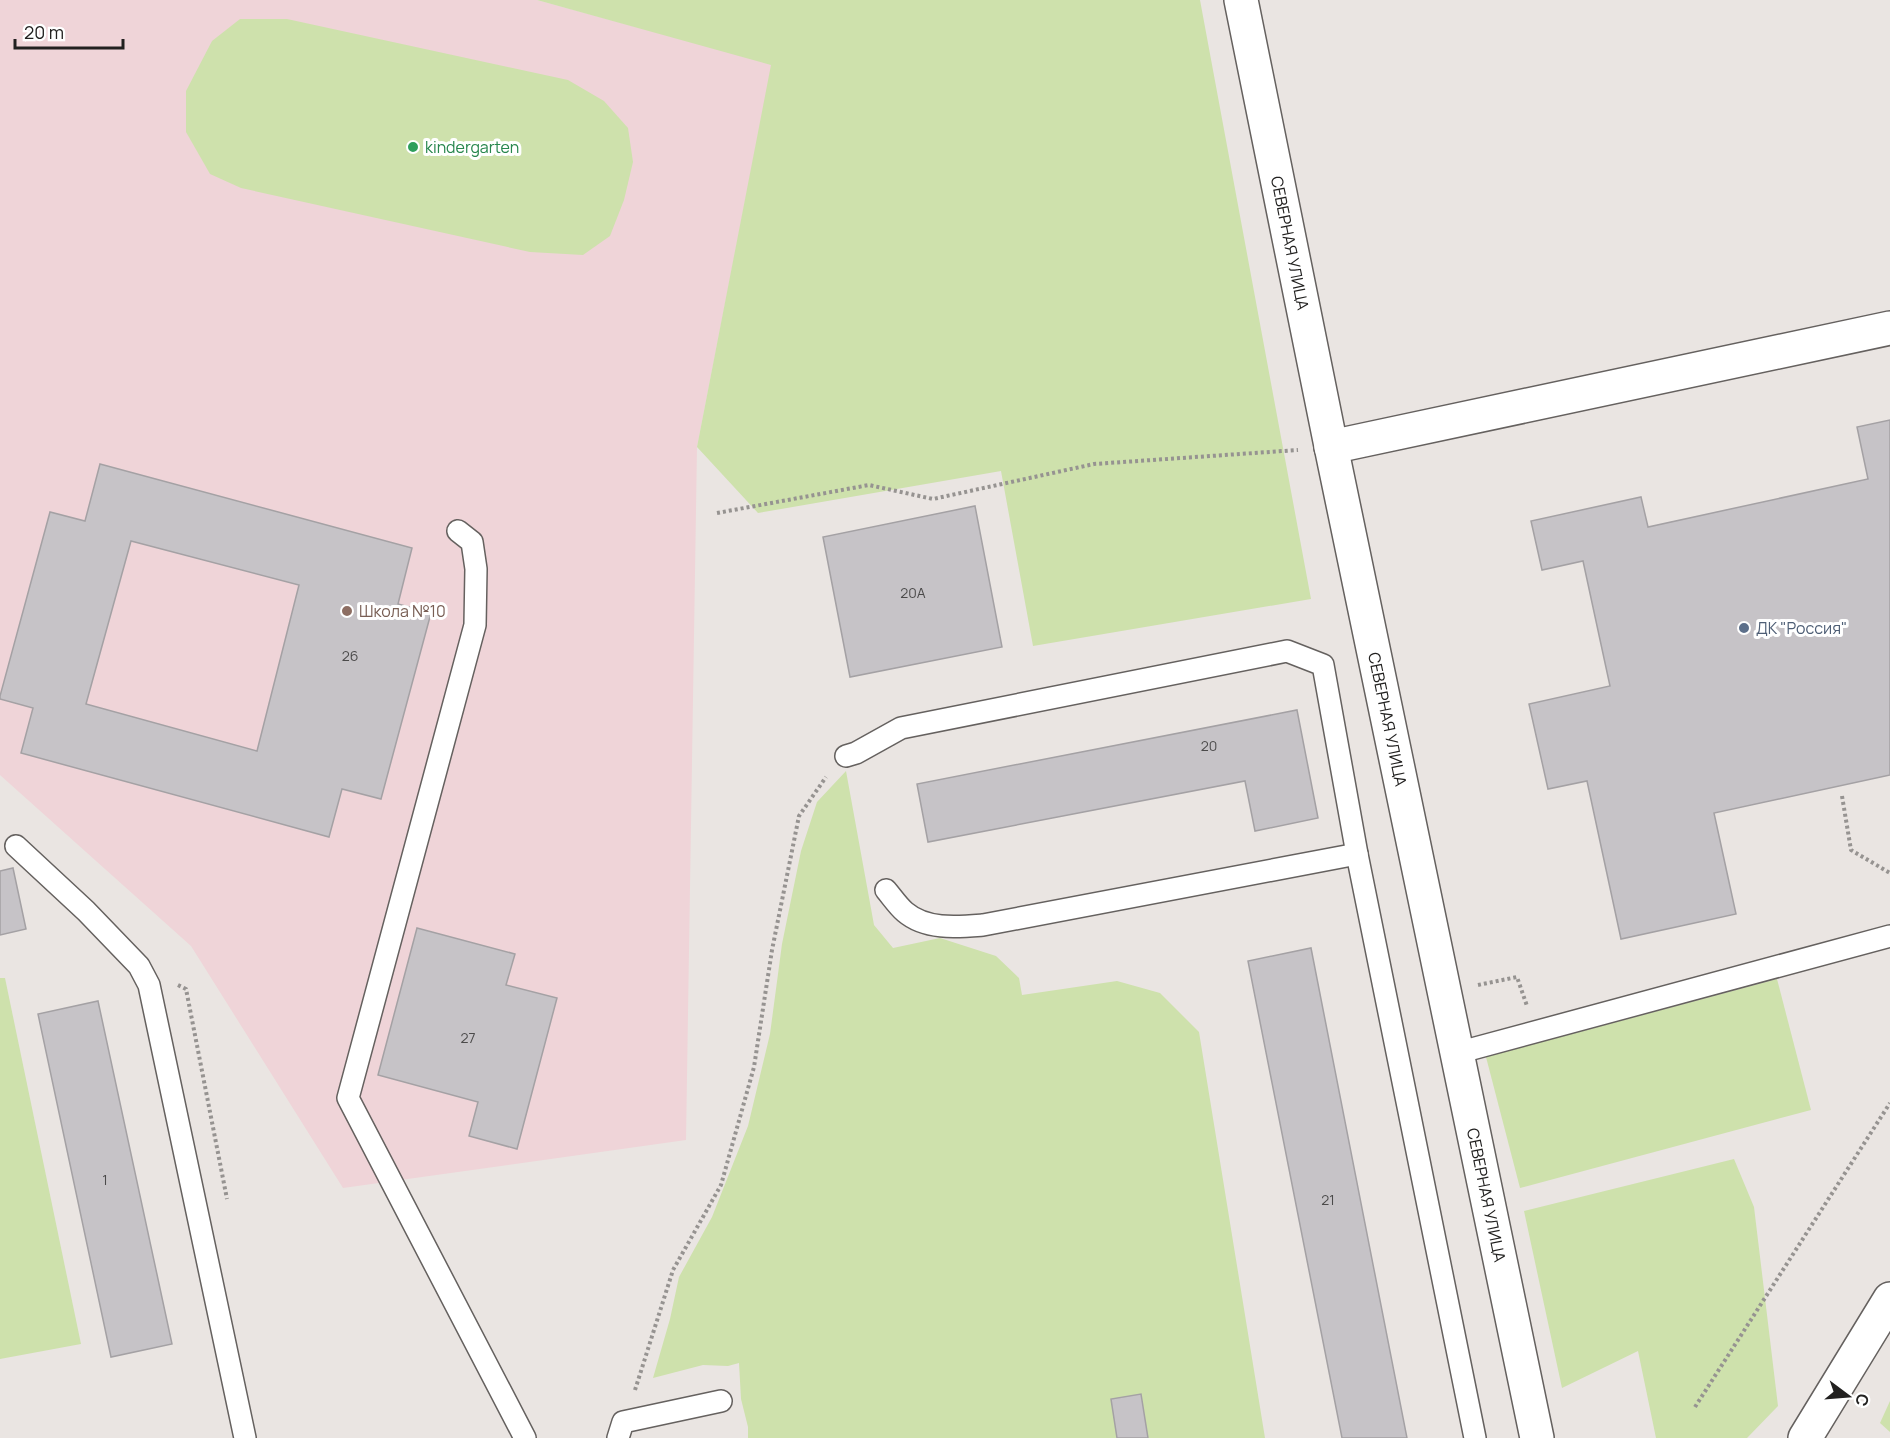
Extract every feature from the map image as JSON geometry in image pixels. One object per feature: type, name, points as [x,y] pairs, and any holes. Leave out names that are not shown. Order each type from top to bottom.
[{"type":"street","name":"СЕВЕРНАЯ УЛИЦА","points":[[1241,0],[1457,1053],[1540,1432]]},
{"type":"street","points":[[1331,447],[1890,328]]},
{"type":"street","points":[[1808,1437],[1890,1299]]},
{"type":"lane","points":[[458,531],[472,542],[476,568],[475,626],[348,1098],[525,1438]]},
{"type":"lane","points":[[846,756],[856,753],[901,728],[1287,651],[1323,665],[1357,854],[1475,1438]]},
{"type":"lane","points":[[16,846],[94,919],[139,966],[149,985],[245,1438]]},
{"type":"lane","points":[[886,890],[906,913],[930,925],[959,927],[982,925],[1357,854]]},
{"type":"lane","points":[[1457,1053],[1890,936]]},
{"type":"lane","points":[[620,1430],[721,1401]]},
{"type":"path","points":[[717,513],[869,485],[933,499],[1094,464],[1331,447]]},
{"type":"path","points":[[620,1430],[673,1270],[721,1185],[754,1068],[772,950],[799,816],[821,782],[846,756]]},
{"type":"path","points":[[1842,796],[1851,850],[1890,873]]},
{"type":"path","points":[[1695,1407],[1890,1103]]},
{"type":"shaded area","name":"Школа №10","points":[[0,0],[537,0],[772,64],[697,447],[686,1140],[343,1188],[191,946],[0,775]]},
{"type":"green space","points":[[537,0],[1200,0],[1311,599],[1033,646],[1001,471],[758,513],[697,447],[771,65]]},
{"type":"green space","name":"kindergarten","points":[[240,19],[287,19],[568,80],[604,101],[628,128],[633,162],[624,200],[610,236],[583,255],[530,252],[241,188],[210,174],[186,132],[186,91],[212,41]]},
{"type":"green space","points":[[846,771],[874,925],[893,948],[940,938],[996,956],[1019,978],[1022,995],[1117,981],[1160,993],[1199,1032],[1265,1438],[748,1438],[748,1427],[741,1399],[739,1363],[728,1366],[703,1365],[653,1378],[679,1277],[712,1217],[748,1126],[770,1034],[782,944],[801,851],[817,802]]},
{"type":"green space","points":[[0,978],[5,978],[81,1344],[0,1359]]},
{"type":"green space","points":[[1777,979],[1811,1110],[1520,1188],[1486,1057]]},
{"type":"green space","points":[[1734,1159],[1754,1207],[1778,1406],[1747,1438],[1656,1438],[1638,1351],[1562,1388],[1524,1211]]},
{"type":"green space","points":[[1890,1401],[1890,1432],[1880,1423]]},
{"type":"building","name":"ДК \"Россия\"","points":[[1890,420],[1890,775],[1714,813],[1736,914],[1621,939],[1587,781],[1548,789],[1529,704],[1610,686],[1583,561],[1542,570],[1531,521],[1641,497],[1648,527],[1868,479],[1857,427]]},
{"type":"building","points":[[100,464],[412,548],[398,604],[431,613],[381,799],[342,789],[329,837],[21,753],[33,708],[0,699],[0,696],[50,512],[85,521]],"holes":[[[131,541],[299,585],[257,751],[86,704]]]},
{"type":"building","points":[[975,506],[1002,647],[850,677],[823,537]]},
{"type":"building","points":[[1297,710],[1318,818],[1255,831],[1245,781],[928,842],[917,784]]},
{"type":"building","points":[[13,868],[26,929],[0,935],[0,871]]},
{"type":"building","points":[[417,928],[515,954],[506,985],[557,998],[517,1149],[469,1136],[478,1102],[378,1075]]},
{"type":"building","points":[[1311,948],[1407,1438],[1342,1438],[1248,961]]},
{"type":"building","points":[[98,1001],[172,1344],[111,1357],[38,1014]]},
{"type":"building","points":[[1141,1394],[1148,1438],[1117,1438],[1111,1399]]},
{"type":"place","name":"kindergarten","points":[[413,147]]},
{"type":"place","name":"Школа №10","points":[[347,611]]},
{"type":"place","name":"ДК \"Россия\"","points":[[1744,628]]}]
